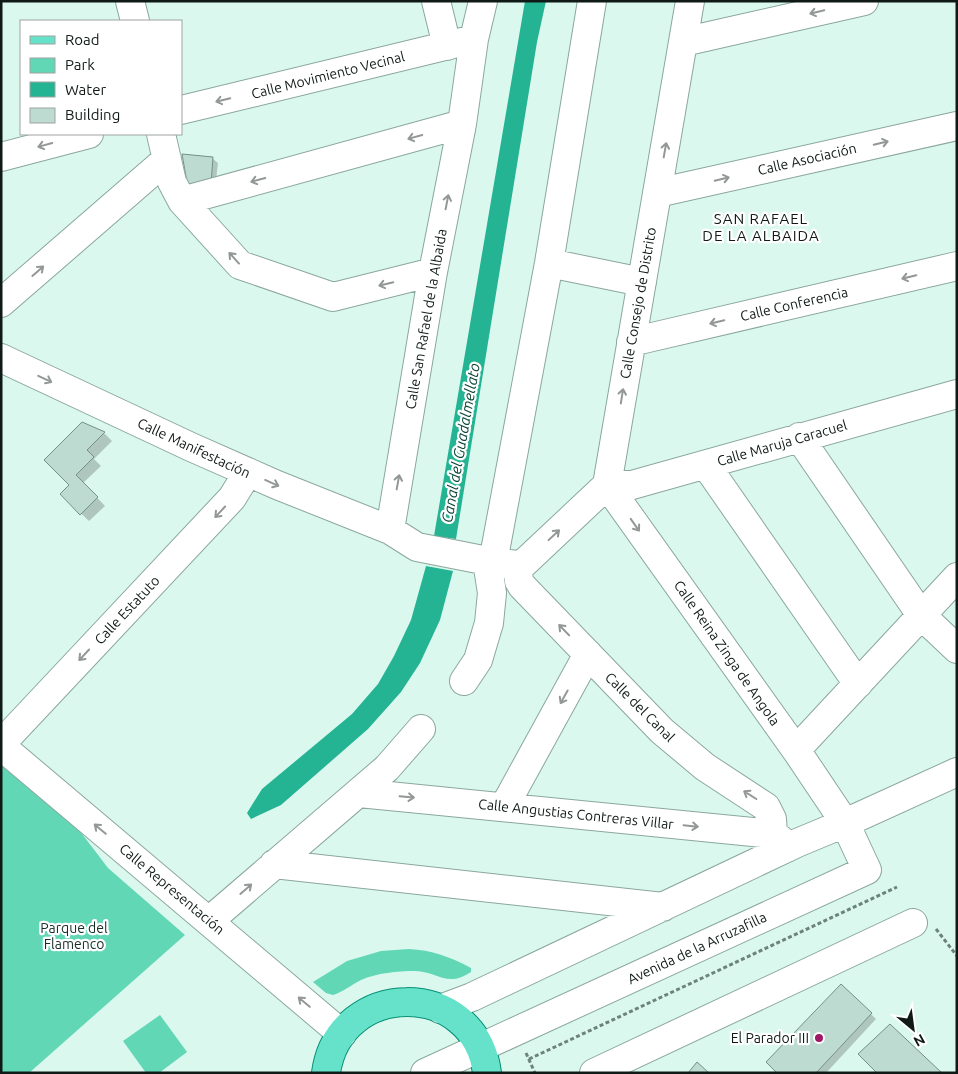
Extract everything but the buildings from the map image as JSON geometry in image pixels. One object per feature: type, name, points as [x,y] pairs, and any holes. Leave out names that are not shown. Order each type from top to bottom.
[{"type":"main road","points":[[326,1073],[331,1051],[352,1022],[364,1013],[388,1003],[415,1002],[440,1009],[461,1022],[473,1037],[483,1060]]},
{"type":"street","points":[[130,1],[135,20]]},
{"type":"street","points":[[436,1],[447,46]]},
{"type":"street","name":"Calle San Rafael de la Albaida","points":[[390,530],[433,272],[462,124],[474,39],[483,1]]},
{"type":"street","points":[[464,681],[478,660],[489,623],[492,593],[499,563],[550,263],[592,1]]},
{"type":"street","name":"Calle Consejo de Distrito","points":[[607,485],[690,1]]},
{"type":"street","points":[[683,42],[864,1]]},
{"type":"street","name":"Calle Movimiento Vecinal","points":[[182,110],[474,39]]},
{"type":"street","points":[[182,201],[462,124]]},
{"type":"street","name":"Calle Asociación","points":[[657,193],[957,126]]},
{"type":"street","points":[[1,157],[85,135]]},
{"type":"street","points":[[164,146],[172,182],[182,201],[240,265],[333,297],[433,272]]},
{"type":"street","points":[[1,303],[164,146]]},
{"type":"street","points":[[550,263],[642,282]]},
{"type":"street","name":"Calle Conferencia","points":[[631,342],[957,266]]},
{"type":"street","name":"Calle Manifestación","points":[[1,358],[248,472],[390,530]]},
{"type":"street","name":"Calle Maruja Caracuel","points":[[607,485],[632,485],[957,394]]},
{"type":"street","points":[[799,437],[921,615],[957,649]]},
{"type":"street","points":[[706,464],[858,684]]},
{"type":"street","name":"Calle Estatuto","points":[[1,745],[232,498],[248,472]]},
{"type":"street","points":[[390,530],[417,547],[499,563],[523,564],[607,485]]},
{"type":"street","name":"Calle Reina Zinga de Angola","points":[[607,485],[796,750],[845,823]]},
{"type":"street","name":"Calle del Canal","points":[[499,563],[519,581],[662,731],[704,767],[766,807],[780,841]]},
{"type":"street","points":[[796,750],[957,577]]},
{"type":"street","points":[[504,807],[588,654]]},
{"type":"street","points":[[209,920],[387,768],[421,729]]},
{"type":"street","name":"Calle Representación","points":[[1,745],[342,1034]]},
{"type":"street","points":[[440,1009],[472,997],[662,908],[780,841],[797,843],[957,772]]},
{"type":"street","name":"Calle Angustias Contreras Villar","points":[[359,793],[504,807],[780,841]]},
{"type":"street","name":"Avenida de la Arruzafilla","points":[[483,1060],[867,870],[845,823]]},
{"type":"street","points":[[274,864],[662,908]]},
{"type":"street","points":[[594,1073],[912,923]]},
{"type":"street","points":[[425,1073],[483,1060]]},
{"type":"path","points":[[529,1059],[897,888]]},
{"type":"path","points":[[912,923],[928,924],[938,931],[957,956]]},
{"type":"green space","name":"Parque del Flamenco","points":[[1,761],[76,826],[108,868],[185,935],[29,1073],[1,1073]]},
{"type":"green space","points":[[409,949],[448,957],[471,968],[471,972],[456,979],[443,978],[415,971],[387,973],[361,980],[333,995],[326,993],[313,982],[347,961],[381,951]]},
{"type":"green space","points":[[160,1015],[187,1052],[159,1073],[146,1073],[123,1041]]},
{"type":"water","name":"Canal del Guadalmellato","points":[[525,1],[546,1],[537,42],[456,539],[434,536]]},
{"type":"water","points":[[426,566],[453,571],[440,620],[420,663],[401,692],[368,729],[281,805],[251,819],[247,813],[262,789],[352,714],[378,684],[411,620]]},
{"type":"place","name":"El Parador III","points":[[819,1038]]},
{"type":"district","name":"SAN RAFAEL DE LA ALBAIDA","points":[[761,228]]}]
